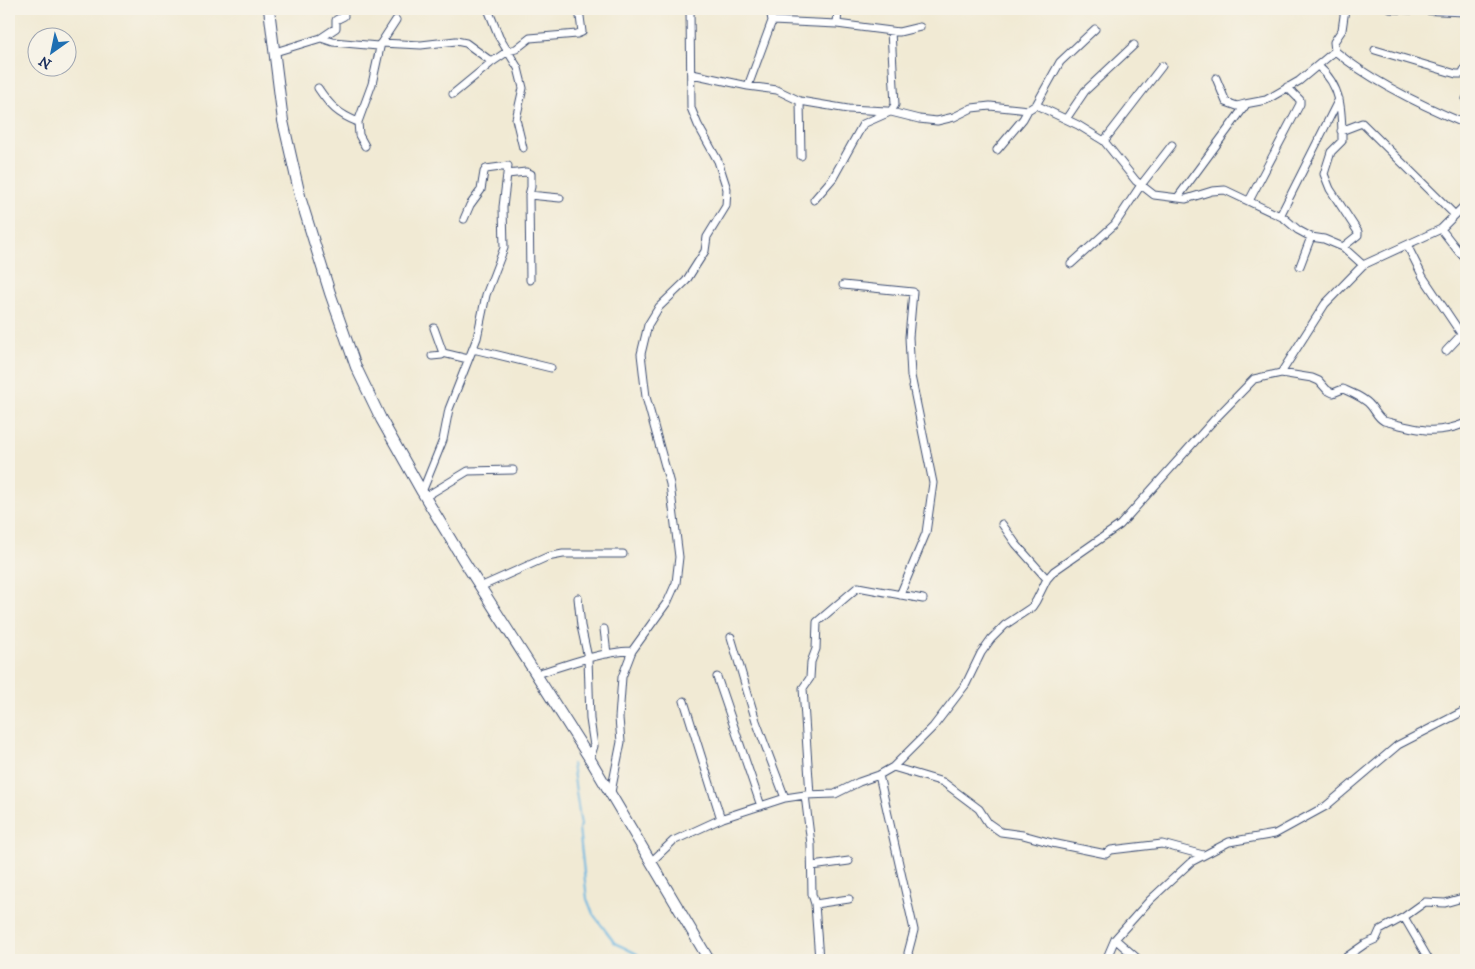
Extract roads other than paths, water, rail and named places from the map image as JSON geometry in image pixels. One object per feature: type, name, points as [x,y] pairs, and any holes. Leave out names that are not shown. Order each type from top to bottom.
[{"type":"main road","points":[[269,9],[283,121],[301,200],[356,368],[381,419],[423,495],[590,759],[709,960]]},
{"type":"street","points":[[275,52],[322,38],[336,28],[336,20],[344,16],[343,12],[349,9]]},
{"type":"street","points":[[488,9],[499,38],[518,68],[523,88],[516,119],[523,148]]},
{"type":"street","points":[[453,94],[492,62],[508,51],[516,49],[530,38],[582,32],[579,9]]},
{"type":"street","points":[[610,792],[621,742],[619,718],[622,677],[632,651],[668,601],[676,583],[679,557],[670,484],[646,397],[641,354],[648,325],[659,307],[686,281],[705,251],[707,238],[726,206],[727,189],[718,162],[698,125],[692,108],[690,9]]},
{"type":"street","points":[[748,86],[772,21],[770,9]]},
{"type":"street","points":[[837,24],[838,9]]},
{"type":"street","points":[[1345,9],[1342,30],[1334,42],[1335,51],[1400,92],[1466,124]]},
{"type":"street","points":[[1390,9],[1466,12]]},
{"type":"street","points":[[365,146],[359,136],[358,122],[372,84],[381,43],[396,20]]},
{"type":"street","points":[[772,21],[837,24],[899,32],[920,27]]},
{"type":"street","points":[[997,150],[1023,119],[1028,110],[1036,105],[1060,62],[1095,29]]},
{"type":"street","points":[[814,200],[833,178],[863,124],[890,112],[895,105],[891,31]]},
{"type":"street","points":[[322,38],[333,42],[351,42],[378,46],[381,43],[421,45],[456,41],[466,43],[492,62]]},
{"type":"street","points":[[1066,119],[1085,91],[1134,45]]},
{"type":"street","points":[[1375,50],[1456,74],[1462,74],[1466,66]]},
{"type":"street","points":[[1216,78],[1226,102],[1237,106],[1266,100],[1299,81],[1335,51]]},
{"type":"street","points":[[1104,141],[1162,66]]},
{"type":"street","points":[[1318,66],[1328,75],[1339,99],[1342,118],[1342,141],[1331,152],[1324,174],[1330,189],[1358,232],[1358,235],[1343,246]]},
{"type":"street","points":[[692,74],[777,90],[800,101],[848,109],[890,112],[937,121],[954,117],[972,108],[990,106],[1028,110]]},
{"type":"street","points":[[1248,201],[1300,104],[1300,100],[1287,87]]},
{"type":"street","points":[[318,88],[328,104],[343,116],[358,122]]},
{"type":"street","points":[[1280,216],[1339,99]]},
{"type":"street","points":[[800,101],[801,156]]},
{"type":"street","points":[[1178,197],[1240,114],[1245,104]]},
{"type":"street","points":[[1036,105],[1066,119],[1104,141],[1136,181],[1154,195],[1186,199],[1212,191],[1225,190],[1280,216],[1311,237],[1324,239],[1343,246],[1363,265]]},
{"type":"street","points":[[1341,132],[1362,123],[1454,215]]},
{"type":"street","points":[[1071,264],[1115,224],[1141,185],[1172,145]]},
{"type":"street","points":[[423,495],[443,440],[449,409],[477,338],[486,295],[504,248],[503,208],[508,166],[486,169],[481,190],[470,205],[464,219]]},
{"type":"street","points":[[507,174],[530,172],[531,174],[529,195],[530,280]]},
{"type":"street","points":[[529,195],[560,198]]},
{"type":"street","points":[[1281,373],[1325,304],[1363,265],[1441,229],[1466,204]]},
{"type":"street","points":[[1441,229],[1459,252],[1466,257]]},
{"type":"street","points":[[1300,266],[1311,237]]},
{"type":"street","points":[[1407,245],[1423,277],[1466,341]]},
{"type":"street","points":[[843,285],[913,292],[909,337],[912,376],[933,484],[926,534],[900,595]]},
{"type":"street","points":[[434,328],[443,353]]},
{"type":"street","points":[[1446,351],[1462,334]]},
{"type":"street","points":[[473,349],[551,368]]},
{"type":"street","points":[[432,356],[442,355],[443,353],[468,359]]},
{"type":"street","points":[[651,862],[673,841],[721,819],[785,798],[835,794],[893,767],[932,727],[966,684],[981,653],[991,639],[1005,625],[1032,608],[1047,579],[1058,568],[1120,525],[1213,421],[1254,379],[1281,373],[1312,378],[1319,381],[1327,390],[1333,393],[1343,389],[1364,399],[1379,418],[1384,421],[1425,431],[1434,431],[1466,423]]},
{"type":"street","points":[[423,495],[468,471],[513,470]]},
{"type":"street","points":[[1002,524],[1016,544],[1047,579]]},
{"type":"street","points":[[480,587],[547,557],[563,554],[624,554]]},
{"type":"street","points":[[819,960],[815,904],[812,894],[803,688],[810,678],[810,662],[816,649],[817,622],[858,587],[923,599]]},
{"type":"street","points":[[578,598],[581,626],[588,658],[590,719],[594,746],[590,759]]},
{"type":"street","points":[[604,629],[607,654]]},
{"type":"street","points":[[731,637],[756,722],[785,798]]},
{"type":"street","points":[[537,674],[588,658],[632,651]]},
{"type":"street","points":[[717,676],[760,806]]},
{"type":"street","points":[[684,701],[721,819]]},
{"type":"street","points":[[1106,960],[1115,939],[1150,900],[1191,862],[1229,842],[1275,834],[1326,806],[1398,745],[1466,710]]},
{"type":"street","points":[[893,767],[943,782],[979,809],[988,823],[1001,832],[1024,835],[1052,844],[1106,854],[1111,850],[1162,844],[1204,855]]},
{"type":"street","points":[[879,775],[914,930],[908,953],[910,960]]},
{"type":"street","points":[[812,866],[849,861]]},
{"type":"street","points":[[1346,959],[1365,944],[1376,939],[1380,930],[1404,917],[1425,902],[1446,903],[1466,897]]},
{"type":"street","points":[[815,904],[849,899]]},
{"type":"street","points":[[1404,917],[1429,960]]},
{"type":"street","points":[[1115,939],[1139,960]]},
{"type":"waterway","points":[[572,764],[581,826],[579,828],[587,899],[593,914],[615,943],[637,954],[644,960]]}]
